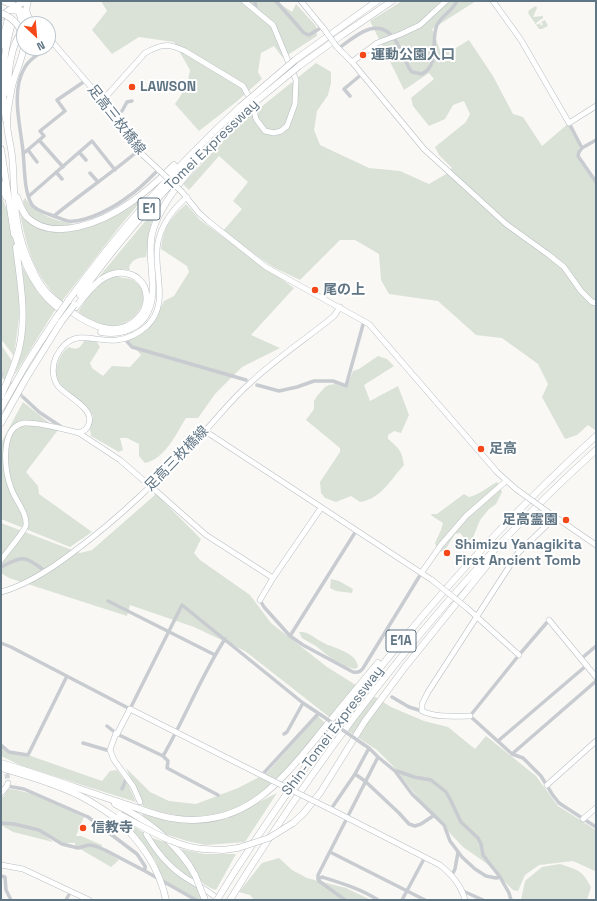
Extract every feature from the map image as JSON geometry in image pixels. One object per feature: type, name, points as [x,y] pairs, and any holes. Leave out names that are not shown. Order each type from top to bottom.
[{"type":"highway","points":[[1,15],[4,6],[26,10],[27,1]]},
{"type":"highway","points":[[1,15],[27,1]]},
{"type":"highway","name":"Tomei Expressway","points":[[1,423],[61,321],[68,301],[127,223],[210,134],[240,107],[295,60],[377,1]]},
{"type":"highway","name":"Tomei Expressway","points":[[1,408],[28,361],[75,306],[107,258],[160,196],[200,154],[242,113],[299,66],[342,34],[392,1]]},
{"type":"highway","points":[[1,15],[12,18],[16,23]]},
{"type":"highway","points":[[1,46],[10,21],[2,76],[4,110],[12,155],[16,208],[20,230],[29,261],[44,289],[60,304],[92,324],[104,328],[115,329],[126,327],[136,320],[145,307],[146,294],[143,285],[134,276],[125,272],[115,273],[106,276],[97,283],[75,306]]},
{"type":"highway","points":[[9,110],[8,85],[10,67],[16,42]]},
{"type":"highway","points":[[7,123],[11,91],[21,56]]},
{"type":"highway","points":[[14,231],[22,258],[32,278],[44,296],[59,309],[82,324],[100,332],[111,334],[123,332],[135,327],[144,318],[149,309],[152,298],[150,254],[152,234],[165,202],[176,187],[234,121]]},
{"type":"highway","points":[[14,190],[23,211],[35,223],[44,227],[59,230],[86,225],[112,214],[137,199],[210,134]]},
{"type":"highway","points":[[1,149],[22,293],[22,328],[16,361],[1,396]]},
{"type":"highway","points":[[1,184],[9,206]]},
{"type":"highway","name":"Shin-Tomei Expressway","points":[[218,900],[235,870],[322,743],[402,640],[469,562],[535,493],[596,436]]},
{"type":"highway","name":"Shin-Tomei Expressway","points":[[230,900],[278,824],[323,758],[418,637],[470,577],[548,495],[596,450]]},
{"type":"highway","points":[[1,768],[61,788],[91,801],[118,817],[167,839],[191,847],[223,850],[245,847],[269,838],[293,823],[303,814],[320,793],[365,721],[405,667],[474,579],[548,495]]},
{"type":"highway","points":[[1,763],[36,773],[154,814],[185,820],[197,820],[233,813],[254,802],[282,778],[386,653],[415,620],[441,594]]},
{"type":"highway","points":[[92,793],[123,808],[151,825],[176,846],[195,876],[205,900]]},
{"type":"highway","points":[[118,817],[131,832],[152,862],[159,877],[166,900]]},
{"type":"street","points":[[102,101],[145,53],[165,45],[177,47],[243,86],[252,102],[256,119],[260,126],[266,131],[274,133],[281,131],[287,126],[295,104],[296,80],[273,25],[244,1]]},
{"type":"street","points":[[255,1],[256,10]]},
{"type":"street","points":[[276,1],[304,33],[309,35],[323,28]]},
{"type":"street","points":[[300,1],[338,48],[352,62],[424,148],[506,224],[564,267],[581,291],[592,302],[596,303]]},
{"type":"street","points":[[352,62],[371,46],[410,31],[446,1]]},
{"type":"street","points":[[338,48],[362,31],[368,29],[379,29],[386,31],[393,37],[400,48],[406,64],[412,72],[422,74],[432,65],[434,58],[436,27],[441,19],[454,8],[457,1]]},
{"type":"street","points":[[493,1],[521,40],[582,148]]},
{"type":"street","points":[[14,7],[22,16]]},
{"type":"street","points":[[14,7],[26,16]]},
{"type":"street","name":"足高三枚橋線","points":[[56,46],[116,116],[139,150],[188,197],[199,213],[208,222],[266,267],[340,307],[364,321],[376,331],[506,481],[554,516]]},
{"type":"street","points":[[37,56],[27,63],[18,83],[18,108],[24,153],[26,187],[31,204],[35,208],[67,221],[77,221],[103,212],[129,197],[159,170]]},
{"type":"street","points":[[350,96],[344,89],[362,74]]},
{"type":"street","points":[[24,153],[44,136],[40,131],[65,111],[57,100],[85,81]]},
{"type":"street","points":[[116,116],[122,111],[127,102],[132,101]]},
{"type":"street","points":[[569,123],[596,106]]},
{"type":"street","points":[[39,140],[63,167]]},
{"type":"street","points":[[596,140],[582,148],[578,156],[596,181]]},
{"type":"street","points":[[29,196],[92,141],[115,170]]},
{"type":"street","points":[[28,150],[37,162]]},
{"type":"street","points":[[54,216],[139,150]]},
{"type":"street","points":[[79,152],[86,160]]},
{"type":"street","points":[[56,172],[62,179]]},
{"type":"street","points":[[90,173],[98,182]]},
{"type":"street","points":[[79,433],[85,431],[88,427],[90,420],[89,415],[86,409],[58,386],[53,372],[56,358],[65,345],[77,338],[84,337],[108,340],[125,339],[142,330],[148,324],[156,311],[160,295],[157,254],[158,241],[171,213],[188,197]]},
{"type":"street","name":"足高三枚橋線","points":[[1,592],[45,572],[91,539],[134,503],[205,431],[248,384],[334,316],[340,307]]},
{"type":"street","points":[[257,385],[279,391],[314,381],[333,380],[346,386],[364,321]]},
{"type":"street","points":[[125,339],[132,347],[246,380]]},
{"type":"street","points":[[23,397],[40,412],[66,430]]},
{"type":"street","points":[[1,560],[22,533],[26,522],[25,516],[11,488],[3,457],[3,445],[7,433],[15,426],[24,423],[34,424],[79,433],[120,460],[143,480]]},
{"type":"street","points":[[205,431],[356,531],[422,572],[478,617],[519,655]]},
{"type":"street","points":[[321,508],[273,578],[260,600],[264,607],[290,636],[303,645],[353,672],[357,672],[361,671],[422,572],[453,531],[466,516],[506,481]]},
{"type":"street","points":[[155,490],[206,535],[273,578]]},
{"type":"street","points":[[422,711],[422,704],[428,692],[478,617],[518,553],[554,516],[596,545]]},
{"type":"street","points":[[290,636],[356,531]]},
{"type":"street","points":[[1,567],[22,558],[28,559],[45,572]]},
{"type":"street","points":[[108,601],[214,655]]},
{"type":"street","points":[[140,802],[137,793],[114,760],[110,751],[110,746],[182,605],[302,703],[369,748],[396,771],[412,794],[444,825],[450,841],[458,852],[475,869],[486,876],[496,878],[500,877]]},
{"type":"street","points":[[470,716],[549,620],[582,658],[596,677]]},
{"type":"street","points":[[163,756],[177,732],[214,655],[225,639]]},
{"type":"street","points":[[1,643],[440,865],[452,875],[463,891],[465,900]]},
{"type":"street","points":[[582,658],[596,646]]},
{"type":"street","points":[[498,741],[587,665]]},
{"type":"street","points":[[1,745],[9,752],[28,755],[66,676]]},
{"type":"street","points":[[512,754],[596,681]]},
{"type":"street","points":[[392,697],[410,707],[430,714],[443,716],[470,716],[512,754],[523,758],[541,776],[559,803],[596,827]]},
{"type":"street","points":[[284,734],[287,732],[302,703]]},
{"type":"street","points":[[264,776],[320,714]]},
{"type":"street","points":[[107,726],[117,734],[163,756],[168,761],[167,768],[218,795]]},
{"type":"street","points":[[547,785],[596,740]]},
{"type":"street","points":[[83,743],[110,751]]},
{"type":"street","points":[[330,809],[355,774],[369,748]]},
{"type":"street","points":[[318,879],[318,875],[346,818],[378,757]]},
{"type":"street","points":[[396,771],[414,777],[431,780],[446,792],[461,822],[478,838],[483,854],[500,877],[509,893],[511,900]]},
{"type":"street","points":[[355,774],[365,781],[409,824],[415,826],[433,816]]},
{"type":"street","points":[[122,789],[127,777]]},
{"type":"street","points":[[1,793],[7,784],[24,789],[88,816],[137,854],[145,866],[146,871]]},
{"type":"street","points":[[583,819],[596,808]]},
{"type":"street","points":[[1,823],[14,824],[39,830],[62,844],[78,848],[89,845],[95,846],[124,859],[196,900]]},
{"type":"street","points":[[146,834],[156,849],[175,870],[206,890],[218,900]]},
{"type":"street","points":[[330,852],[425,900]]},
{"type":"street","points":[[452,875],[455,870],[458,852]]},
{"type":"street","points":[[402,900],[425,857]]},
{"type":"street","points":[[1,865],[23,869],[89,900]]},
{"type":"street","points":[[1,876],[5,877],[6,890],[11,900]]},
{"type":"street","points":[[318,879],[322,878],[341,883],[378,900]]},
{"type":"street","points":[[318,879],[345,900]]},
{"type":"street","points":[[66,900],[71,891]]},
{"type":"street","points":[[463,891],[483,900]]},
{"type":"shaded area","points":[[101,1],[242,1],[247,4],[251,1],[276,1],[292,12],[296,4],[316,26],[317,36],[283,58],[274,46],[261,53],[258,72],[262,79],[199,131],[175,104],[187,86],[190,70],[174,42],[139,37],[112,54],[92,30],[107,11]]},
{"type":"shaded area","points":[[402,1],[476,1],[432,29],[441,53],[454,49],[469,40],[493,76],[513,114],[523,117],[542,146],[569,123],[580,144],[578,156],[596,182],[595,430],[588,425],[577,435],[565,439],[542,397],[548,384],[538,364],[502,338],[476,335],[438,301],[389,294],[381,280],[379,254],[355,240],[340,240],[300,280],[273,267],[223,231],[242,209],[233,201],[248,182],[219,156],[189,190],[183,184],[236,127],[316,63],[331,72],[331,83],[328,95],[317,111],[314,130],[320,145],[369,168],[400,171],[429,184],[446,174],[452,168],[439,155],[435,147],[466,122],[470,114],[464,101],[453,105],[445,119],[429,126],[413,106],[411,98],[434,79],[429,73],[404,90],[370,21]]},
{"type":"shaded area","points":[[536,6],[537,8],[533,17],[543,16],[543,18],[536,23],[537,25],[540,23],[541,26],[543,24],[541,22],[545,20],[548,26],[542,29],[539,29],[528,13],[529,10]]},
{"type":"shaded area","points":[[147,194],[120,226],[62,301],[45,283],[38,272],[25,238],[20,213],[29,223],[36,227],[46,230],[69,231],[94,225],[116,215]]},
{"type":"shaded area","points":[[1,195],[13,224],[21,302],[14,356],[1,339]]},
{"type":"shaded area","points":[[25,198],[41,213],[54,219],[75,224],[67,226],[50,226],[36,221],[26,210],[23,201]]},
{"type":"shaded area","points":[[186,204],[200,220],[294,288],[251,335],[280,348],[242,367],[215,394],[198,418],[186,418],[164,451],[152,461],[145,463],[139,456],[139,444],[127,438],[120,438],[123,450],[119,452],[91,436],[90,429],[93,416],[84,406],[66,391],[57,380],[55,374],[59,360],[65,351],[69,347],[75,349],[79,348],[85,340],[97,342],[100,347],[90,363],[92,368],[103,376],[112,366],[130,367],[141,355],[128,340],[152,325],[164,301],[174,296],[189,272],[187,266],[161,249],[168,224]]},
{"type":"shaded area","points":[[157,207],[151,225],[146,257],[138,258],[134,261],[129,267],[130,270],[118,269],[98,278]]},
{"type":"shaded area","points":[[22,266],[38,293],[55,310],[14,376],[22,348],[25,322]]},
{"type":"shaded area","points":[[116,275],[135,281],[142,291],[142,306],[133,318],[119,325],[107,326],[94,322],[78,312],[94,290]]},
{"type":"shaded area","points":[[1,345],[12,361],[5,379],[1,378]]},
{"type":"shaded area","points":[[378,356],[387,359],[394,366],[364,385],[370,401],[398,386],[409,415],[401,433],[394,431],[388,435],[388,439],[399,450],[404,465],[385,488],[374,497],[360,502],[351,496],[336,502],[325,498],[321,493],[320,482],[340,452],[340,448],[306,420],[314,409],[314,401],[325,387],[335,384],[346,388],[353,371],[359,369]]},
{"type":"shaded area","points":[[23,402],[58,430],[26,472],[38,486],[39,494],[92,532],[70,547],[1,519],[1,443]]},
{"type":"shaded area","points":[[497,482],[502,492],[496,504],[489,509],[480,520],[472,540],[468,545],[464,549],[462,547],[465,539],[460,533],[455,534],[447,547],[441,552],[437,549],[435,543],[443,523],[431,514],[437,514],[464,494],[469,497],[473,496]]},
{"type":"shaded area","points":[[156,494],[201,539],[194,553],[200,560],[250,595],[271,623],[327,667],[391,707],[424,721],[448,727],[475,749],[486,736],[536,776],[558,806],[596,830],[595,871],[573,861],[539,865],[525,875],[518,891],[513,890],[486,863],[463,847],[427,809],[392,765],[377,750],[342,727],[245,651],[194,627],[130,605],[127,616],[9,578],[1,573],[1,523],[80,553],[92,550]]},
{"type":"shaded area","points":[[331,579],[339,581],[353,589],[352,593],[336,591],[330,588]]},
{"type":"shaded area","points":[[299,632],[309,634],[322,642],[344,651],[353,657],[358,667],[355,669],[350,668],[339,663],[316,646],[302,638]]},
{"type":"shaded area","points":[[318,716],[325,723],[293,765],[281,778],[254,799],[225,815],[216,817],[184,816],[162,812],[143,806],[126,768],[150,792],[169,801],[196,804],[238,788],[267,773]]},
{"type":"shaded area","points":[[1,745],[13,753],[28,755],[102,781],[110,771],[117,770],[129,786],[136,802],[22,766],[1,756]]},
{"type":"shaded area","points":[[8,789],[18,790],[37,796],[84,817],[76,836],[81,836],[102,845],[102,849],[119,860],[111,867],[75,846],[75,843],[58,843],[40,831],[53,842],[13,832],[1,825],[1,797],[3,797]]},
{"type":"shaded area","points":[[277,793],[245,842],[206,845],[187,841],[168,835],[157,829],[142,815],[144,813],[205,820],[226,819]]},
{"type":"shaded area","points":[[122,819],[152,838],[171,844],[191,871],[202,900],[195,900],[163,880],[155,860]]},
{"type":"shaded area","points":[[181,849],[204,854],[236,854],[216,890],[210,888],[200,880]]},
{"type":"shaded area","points":[[279,858],[292,870],[307,878],[346,888],[371,900],[254,900],[250,895],[239,892],[262,863]]},
{"type":"shaded area","points":[[560,864],[579,871],[585,877],[591,887],[587,900],[521,900],[525,881],[542,867]]},
{"type":"tunnel","points":[[1,373],[23,397]]},
{"type":"tunnel","points":[[3,767],[7,774],[8,783]]},
{"type":"place","name":"運動公園入口","points":[[363,55]]},
{"type":"place","name":"LAWSON","points":[[132,87]]},
{"type":"place","name":"尾の上","points":[[315,290]]},
{"type":"place","name":"足高","points":[[481,449]]},
{"type":"place","name":"足高霊園","points":[[566,520]]},
{"type":"place","name":"Shimizu Yanagikita First Ancient Tomb","points":[[447,553]]},
{"type":"place","name":"信教寺","points":[[83,828]]}]
